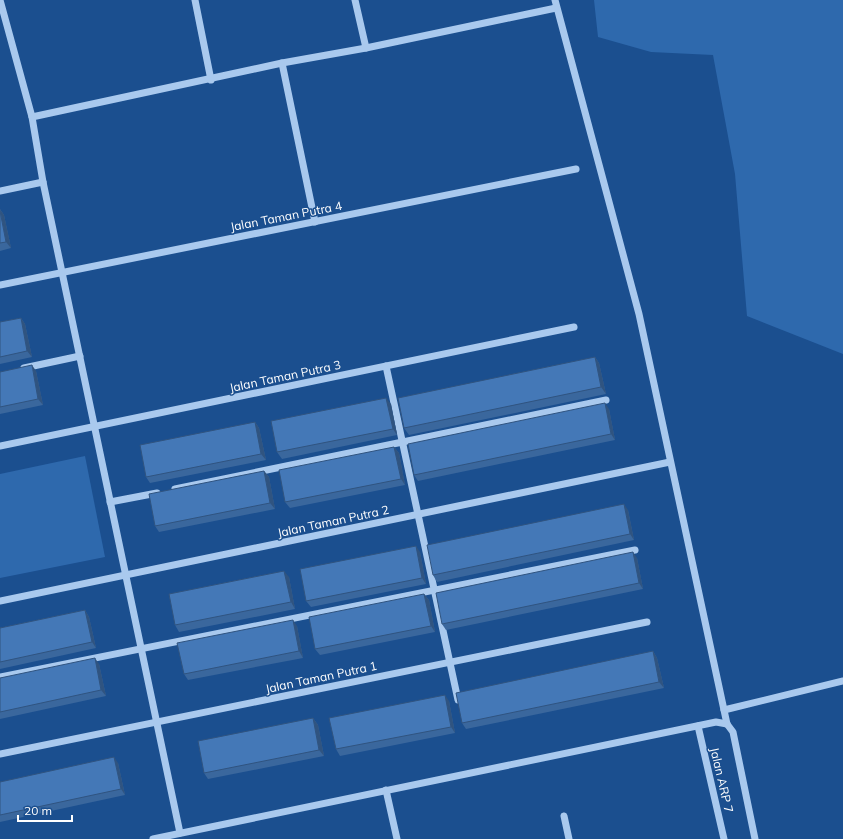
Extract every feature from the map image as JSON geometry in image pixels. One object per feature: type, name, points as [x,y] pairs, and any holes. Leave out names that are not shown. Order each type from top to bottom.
[{"type":"street","points":[[0,0],[32,117],[43,182],[180,833]]},
{"type":"street","points":[[195,0],[211,80]]},
{"type":"street","points":[[355,0],[366,48]]},
{"type":"street","points":[[555,0],[639,314],[727,724],[733,732],[754,839]]},
{"type":"street","points":[[32,117],[211,80],[282,63],[366,48],[556,8]]},
{"type":"street","points":[[282,63],[315,222]]},
{"type":"street","name":"Jalan Taman Putra 4","points":[[0,285],[576,169]]},
{"type":"street","points":[[0,191],[43,182]]},
{"type":"street","name":"Jalan Taman Putra 3","points":[[0,446],[574,327]]},
{"type":"street","points":[[14,370],[80,356]]},
{"type":"street","points":[[386,366],[459,706]]},
{"type":"street","points":[[110,502],[606,400]]},
{"type":"street","name":"Jalan Taman Putra 2","points":[[0,601],[670,462]]},
{"type":"street","points":[[0,677],[635,550]]},
{"type":"street","name":"Jalan Taman Putra 1","points":[[0,754],[647,622]]},
{"type":"street","points":[[724,710],[843,681]]},
{"type":"street","points":[[153,839],[716,722],[727,724]]},
{"type":"street","name":"Jalan ARP 7","points":[[698,726],[724,839]]},
{"type":"street","points":[[386,790],[397,839]]},
{"type":"street","points":[[564,816],[569,839]]},
{"type":"shaded area","points":[[594,0],[843,0],[843,354],[747,316],[735,174],[713,55],[651,52],[598,37]]},
{"type":"shaded area","points":[[85,456],[105,557],[0,578],[0,474]]},
{"type":"building","points":[[0,211],[6,242],[0,243]]},
{"type":"building","points":[[21,318],[27,351],[0,357],[0,322]]},
{"type":"building","points":[[595,357],[601,387],[404,428],[398,398]]},
{"type":"building","points":[[32,365],[38,399],[0,407],[0,372]]},
{"type":"building","points":[[386,398],[393,429],[277,452],[271,421]]},
{"type":"building","points":[[605,403],[611,434],[414,475],[408,444]]},
{"type":"building","points":[[255,422],[261,454],[146,477],[140,445]]},
{"type":"building","points":[[394,447],[401,479],[285,502],[279,470]]},
{"type":"building","points":[[264,471],[270,503],[155,526],[149,494]]},
{"type":"building","points":[[624,504],[630,534],[433,575],[427,545]]},
{"type":"building","points":[[416,546],[422,578],[306,601],[300,569]]},
{"type":"building","points":[[633,552],[639,583],[442,624],[436,593]]},
{"type":"building","points":[[284,571],[291,602],[175,625],[169,594]]},
{"type":"building","points":[[424,594],[431,626],[315,649],[309,617]]},
{"type":"building","points":[[85,610],[92,642],[0,662],[0,628]]},
{"type":"building","points":[[293,620],[299,651],[184,674],[177,643]]},
{"type":"building","points":[[653,651],[659,682],[462,723],[456,693]]},
{"type":"building","points":[[95,658],[101,690],[0,712],[0,678]]},
{"type":"building","points":[[445,695],[451,727],[336,749],[329,718]]},
{"type":"building","points":[[313,718],[319,750],[204,773],[198,741]]},
{"type":"building","points":[[114,757],[121,789],[0,815],[0,782]]}]
